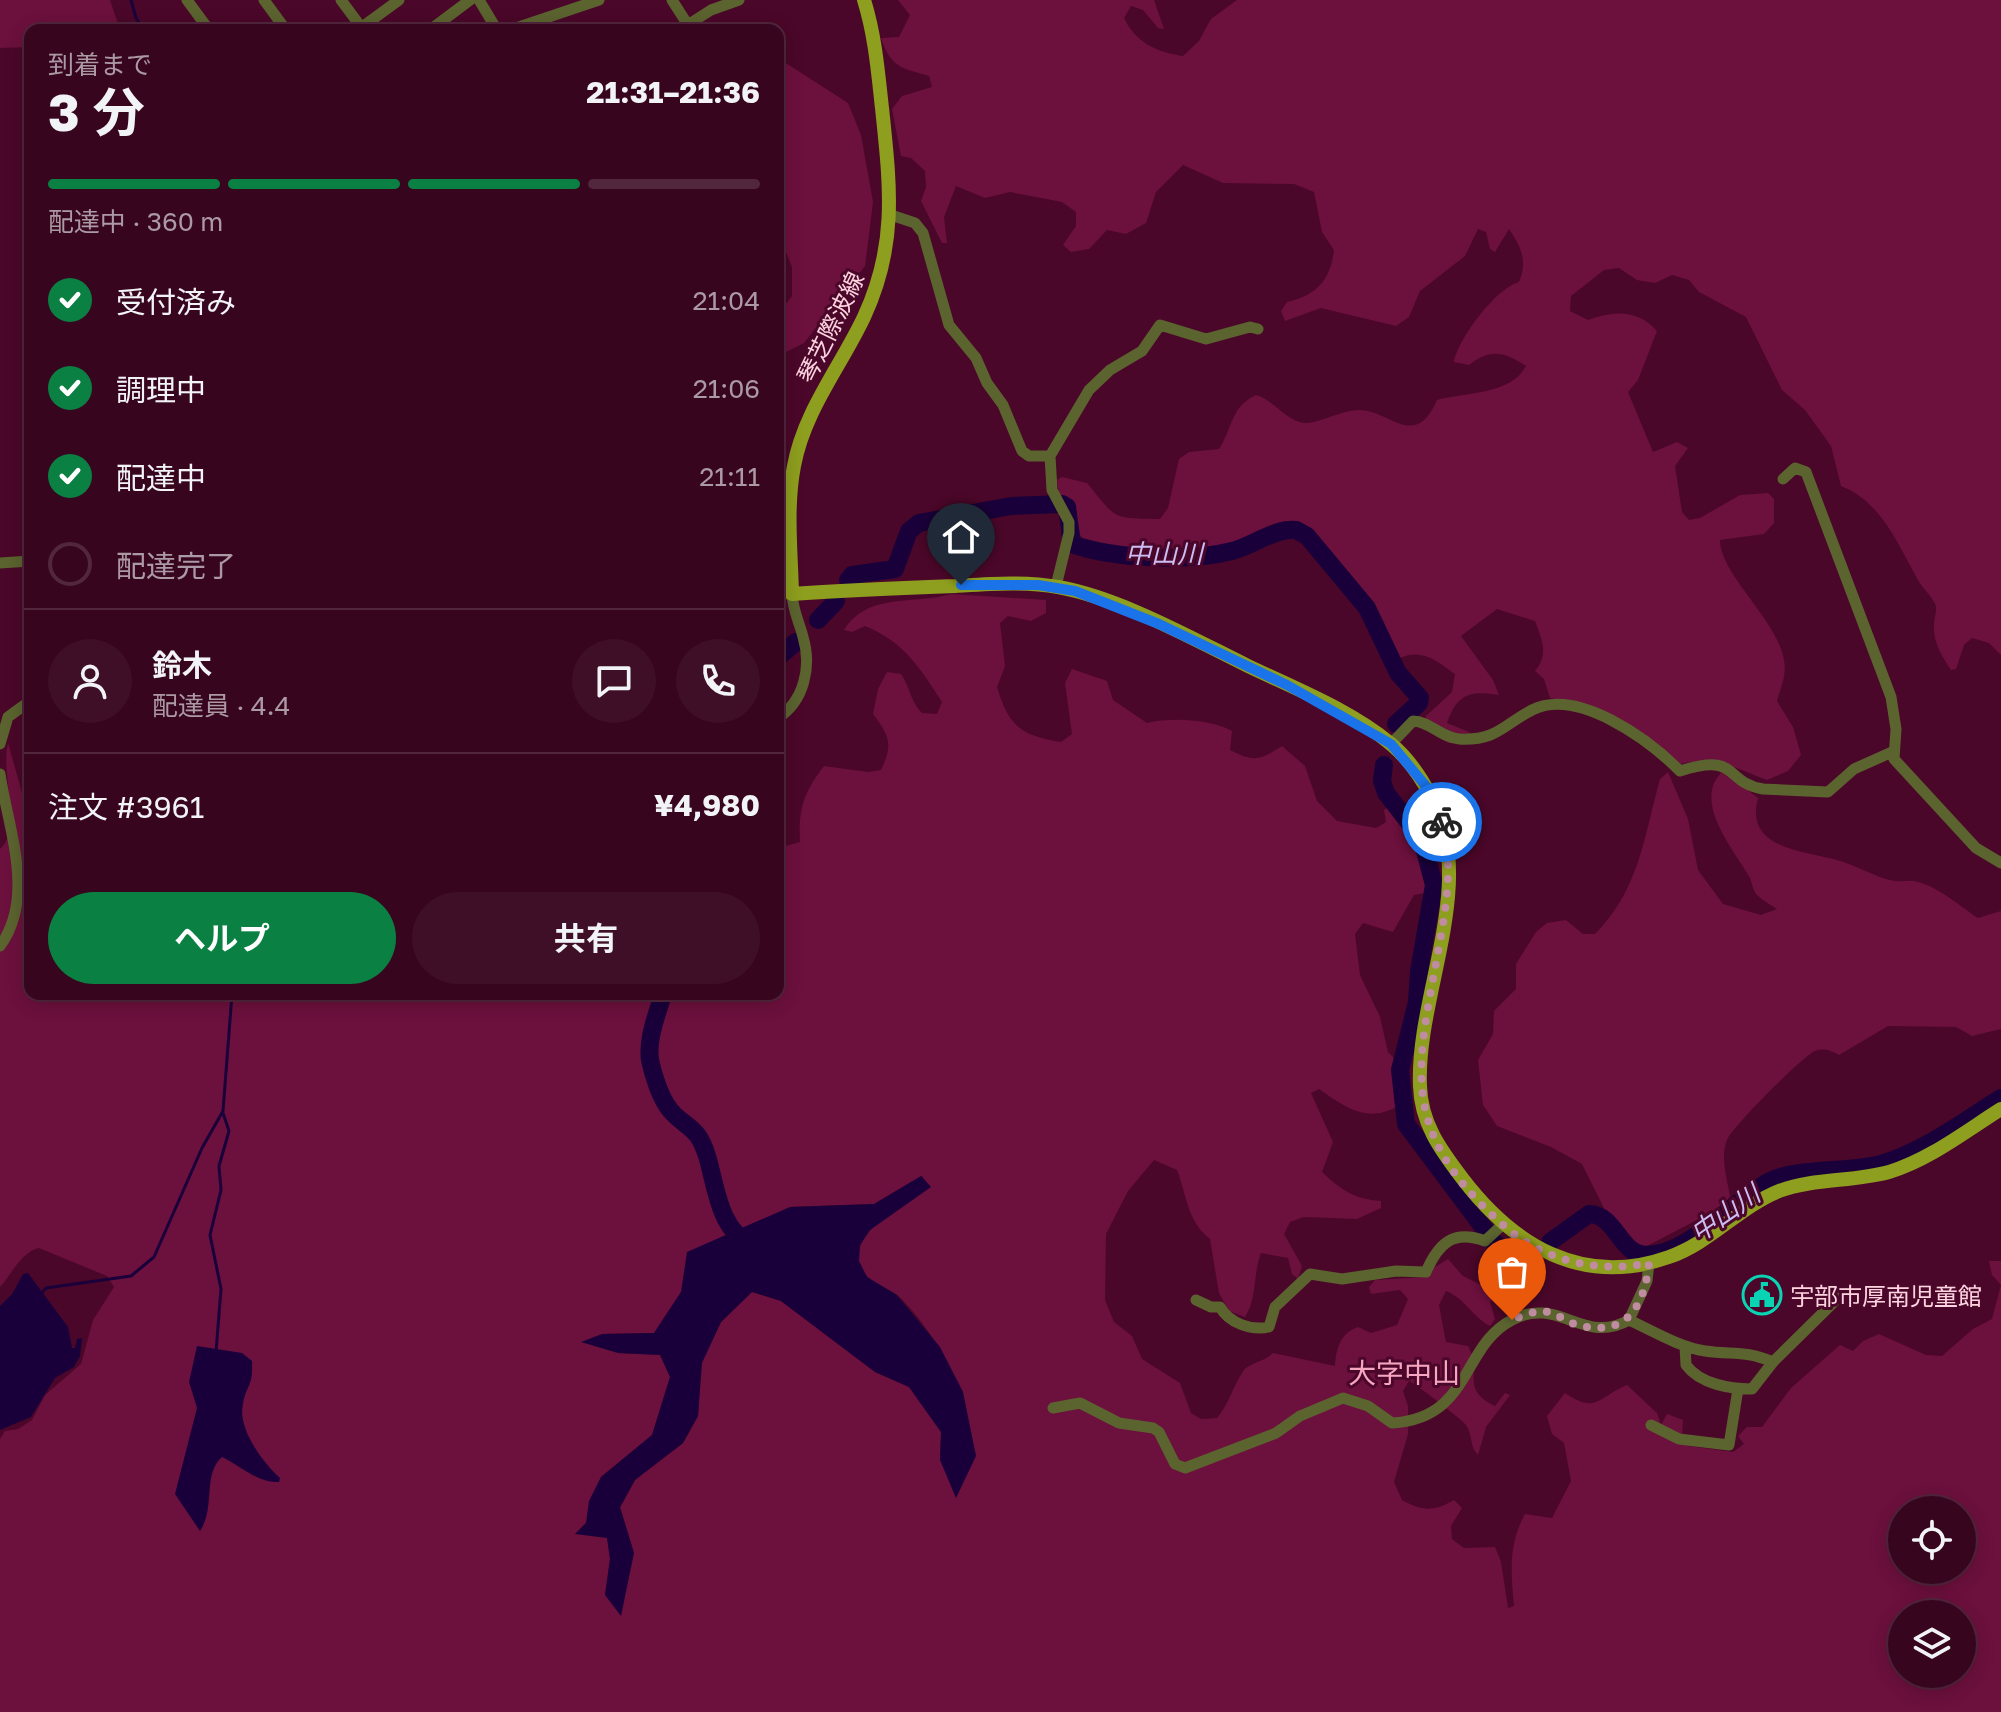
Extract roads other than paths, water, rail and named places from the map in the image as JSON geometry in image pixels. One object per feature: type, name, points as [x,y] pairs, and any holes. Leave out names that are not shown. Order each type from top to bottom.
[{"type":"main road","name":"琴芝際波線","points":[[785,594],[791,489],[797,452],[811,415],[874,295],[886,254],[891,215],[877,69],[864,0]]},
{"type":"main road","points":[[785,594],[987,584],[1056,586],[1131,612],[1218,651],[1328,706],[1391,744],[1415,770],[1433,799],[1444,831],[1449,866],[1420,1073],[1423,1109],[1440,1149],[1502,1225],[1532,1246],[1577,1263],[1607,1267],[1649,1263],[1695,1245],[1781,1190],[1890,1171],[1931,1152],[2001,1109]]},
{"type":"street","points":[[187,0],[205,24]]},
{"type":"street","points":[[264,0],[280,24]]},
{"type":"street","points":[[341,0],[357,24]]},
{"type":"street","points":[[367,24],[399,0]]},
{"type":"street","points":[[438,24],[470,0]]},
{"type":"street","points":[[479,0],[493,24]]},
{"type":"street","points":[[528,24],[599,0]]},
{"type":"street","points":[[672,0],[682,24]]},
{"type":"street","points":[[690,24],[711,10],[739,0]]},
{"type":"street","points":[[891,215],[915,223],[923,233],[949,325],[976,358],[987,383],[1003,405],[1022,451],[1029,456],[1050,456]]},
{"type":"street","points":[[1056,586],[1069,522],[1052,490],[1050,456],[1089,390],[1101,377],[1142,351],[1160,325],[1206,339],[1250,327],[1258,329]]},
{"type":"street","points":[[1783,479],[1795,468],[1806,472],[1891,697],[1896,729],[1892,752],[1900,767],[1976,848],[2001,863]]},
{"type":"street","points":[[0,563],[24,561]]},
{"type":"street","points":[[784,712],[799,698],[805,678],[804,637],[785,594]]},
{"type":"street","points":[[0,744],[8,717],[24,705]]},
{"type":"street","points":[[1391,744],[1413,721],[1459,739],[1505,731],[1529,711],[1560,705],[1588,710],[1638,735],[1680,771],[1713,763],[1723,765],[1763,789],[1828,792],[1854,769],[1892,752]]},
{"type":"street","points":[[0,774],[19,883],[13,924],[0,946]]},
{"type":"street","points":[[1196,1300],[1211,1307],[1220,1307],[1234,1321],[1263,1329],[1269,1327],[1280,1302],[1310,1274],[1342,1279],[1396,1271],[1426,1272],[1441,1246],[1465,1236],[1485,1241],[1502,1225]]},
{"type":"street","points":[[1053,1408],[1080,1403],[1119,1423],[1153,1428],[1159,1432],[1175,1464],[1185,1468],[1276,1433],[1300,1416],[1343,1398],[1368,1406],[1392,1423],[1414,1420],[1452,1397],[1493,1332],[1531,1313],[1547,1311],[1570,1322],[1610,1328],[1629,1320],[1647,1281],[1649,1263]]},
{"type":"street","points":[[1685,1346],[1686,1365],[1701,1379],[1738,1389],[1752,1389],[1773,1362],[1841,1295]]},
{"type":"street","points":[[1629,1320],[1685,1346],[1705,1351],[1750,1352],[1773,1362]]},
{"type":"street","points":[[1651,1425],[1679,1439],[1729,1445],[1738,1389]]},
{"type":"waterway","points":[[131,0],[140,24]]},
{"type":"waterway","name":"中山川","points":[[848,580],[852,575],[895,569],[909,531],[919,523],[1011,506],[1062,504],[1067,507],[1072,544],[1130,556],[1174,558],[1215,554],[1240,549],[1272,534],[1296,530],[1307,536],[1367,608],[1398,673],[1420,698],[1419,703],[1396,724]]},
{"type":"waterway","name":"中山川","points":[[818,620],[836,601]]},
{"type":"waterway","name":"中山川","points":[[784,652],[796,642]]},
{"type":"waterway","name":"中山川","points":[[1384,765],[1382,781],[1386,793],[1422,839],[1434,885],[1419,971],[1417,1002],[1400,1070],[1406,1124],[1507,1255]]},
{"type":"waterway","points":[[41,1294],[46,1288],[131,1276],[154,1257],[202,1148],[223,1111],[232,1000]]},
{"type":"waterway","name":"中山川","points":[[661,1000],[650,1043],[655,1080],[667,1106],[698,1136],[729,1224],[738,1236],[751,1244]]},
{"type":"waterway","name":"中山川","points":[[1550,1242],[1589,1214],[1605,1220],[1636,1253],[1662,1253],[1695,1237],[1770,1181],[1795,1174],[1884,1163],[1915,1151],[2001,1098]]},
{"type":"waterway","points":[[216,1352],[221,1289],[210,1235],[221,1190],[219,1166],[229,1131],[223,1113]]},
{"type":"place","name":"宇部市厚南児童館","points":[[1762,1295]]},
{"type":"district","name":"大字中山","points":[[1404,1372]]}]
